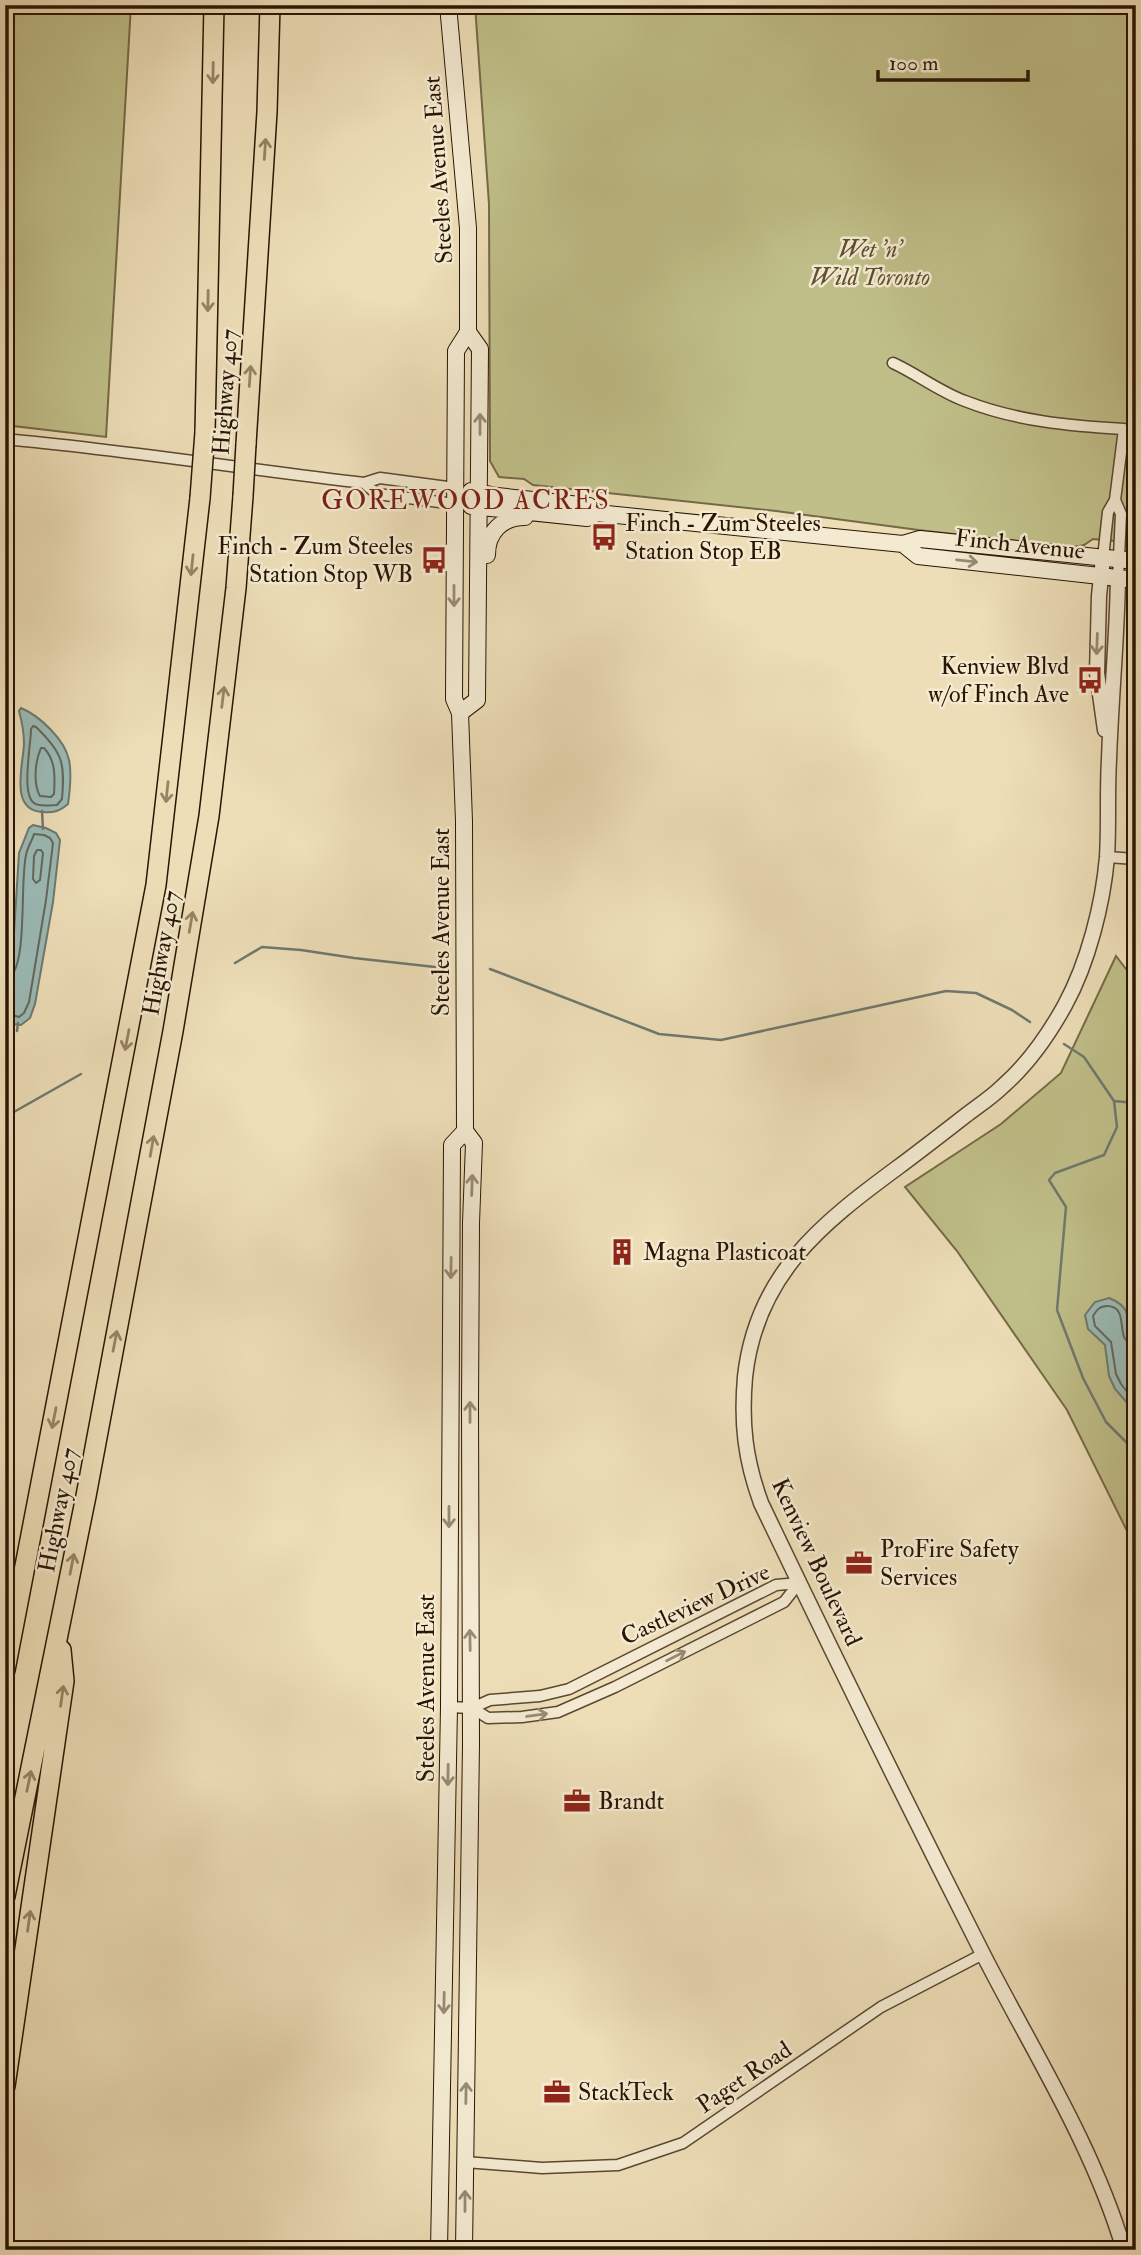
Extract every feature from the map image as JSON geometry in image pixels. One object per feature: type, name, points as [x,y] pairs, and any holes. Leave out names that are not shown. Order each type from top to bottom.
[{"type":"highway","name":"Highway 407","points":[[5,1670],[156,885],[200,498],[205,432],[214,5]]},
{"type":"highway","name":"Highway 407","points":[[5,1896],[140,1213],[209,816],[236,588],[243,496],[267,112],[270,5]]},
{"type":"highway","points":[[5,2086],[64,1681],[59,1631]]},
{"type":"main road","name":"Steeles Avenue East","points":[[448,5],[468,228],[468,332],[456,351],[454,699],[460,713],[464,821],[465,1131],[474,1143],[471,1223],[472,1708],[464,2250]]},
{"type":"main road","name":"Steeles Avenue East","points":[[460,713],[477,699],[480,349],[468,332]]},
{"type":"main road","name":"Finch Avenue","points":[[455,496],[592,516],[903,544],[920,539],[1136,561]]},
{"type":"main road","points":[[479,594],[486,578],[488,541],[490,535],[502,523],[515,517],[578,521],[592,516]]},
{"type":"main road","name":"Finch Avenue","points":[[903,544],[918,556],[1136,580]]},
{"type":"main road","name":"Steeles Avenue East","points":[[439,2250],[449,1707],[453,1145],[465,1131]]},
{"type":"street","points":[[893,363],[963,401],[1028,419],[1124,429],[1115,500],[1121,514],[1111,559],[1118,578]]},
{"type":"street","points":[[5,439],[105,449],[364,484],[380,478],[455,496]]},
{"type":"street","points":[[364,484],[377,495],[455,496]]},
{"type":"street","name":"Kenview Boulevard","points":[[1109,759],[1097,673],[1101,576],[1111,559]]},
{"type":"street","name":"Kenview Boulevard","points":[[1118,578],[1107,857],[1084,965],[1065,1005],[1039,1046],[1004,1086],[856,1198],[826,1223],[788,1265],[765,1302],[751,1339],[742,1407],[750,1474],[761,1503],[983,1954],[1074,2129],[1112,2215],[1124,2250]]},
{"type":"street","points":[[1107,857],[1136,859]]},
{"type":"street","name":"Castleview Drive","points":[[449,1707],[472,1708],[490,1700],[540,1696],[569,1689],[776,1585],[799,1583]]},
{"type":"street","name":"Castleview Drive","points":[[472,1708],[488,1717],[522,1717],[558,1712],[615,1687],[784,1602],[799,1583]]},
{"type":"street","name":"Castleview Drive","points":[[606,1670],[615,1687]]},
{"type":"street","name":"Paget Road","points":[[465,2161],[542,2168],[618,2165],[683,2143],[881,2007],[983,1954]]},
{"type":"green space","points":[[5,5],[131,5],[106,437],[5,425]]},
{"type":"green space","name":"Wet 'n' Wild Toronto","points":[[475,5],[1136,5],[1136,543],[1093,539],[1074,547],[533,485],[524,479],[499,477],[490,461],[489,204]]},
{"type":"green space","points":[[1116,956],[1136,982],[1136,1549],[1067,1410],[957,1251],[905,1187],[1001,1124],[1061,1073]]},
{"type":"water","points":[[21,708],[51,730],[67,752],[70,771],[68,804],[57,811],[32,810],[22,796],[20,786],[24,744],[19,711]]},
{"type":"water","points":[[33,825],[56,833],[60,840],[53,902],[35,1004],[30,1018],[21,1025],[11,1024],[5,1017],[5,991],[14,933],[19,853],[29,828]]},
{"type":"water","points":[[1109,1298],[1124,1308],[1131,1334],[1136,1339],[1136,1413],[1115,1389],[1109,1376],[1105,1345],[1088,1329],[1085,1315],[1095,1302]]},
{"type":"waterway","points":[[42,811],[43,829]]},
{"type":"waterway","points":[[235,963],[262,947],[435,967]]},
{"type":"waterway","points":[[490,969],[659,1034],[721,1040],[946,991],[976,993],[1030,1022]]},
{"type":"waterway","points":[[17,1031],[18,1023]]},
{"type":"waterway","points":[[1064,1044],[1084,1057],[1114,1101],[1117,1127],[1104,1155],[1055,1173],[1049,1180],[1066,1207],[1057,1310],[1083,1378],[1106,1422],[1136,1452]]},
{"type":"waterway","points":[[5,1117],[81,1074]]},
{"type":"waterway","points":[[1114,1101],[1136,1103]]},
{"type":"place","name":"Finch - Zum Steeles Station Stop EB","points":[[604,537]]},
{"type":"place","name":"Finch - Zum Steeles Station Stop WB","points":[[434,560]]},
{"type":"place","name":"Kenview Blvd w/of Finch Ave","points":[[1090,680]]},
{"type":"place","name":"Magna Plasticoat","points":[[622,1252]]},
{"type":"place","name":"ProFire Safety Services","points":[[859,1563]]},
{"type":"place","name":"Brandt","points":[[577,1801]]},
{"type":"place","name":"StackTeck","points":[[557,2092]]},
{"type":"district","name":"GOREWOOD ACRES","points":[[466,500]]}]
